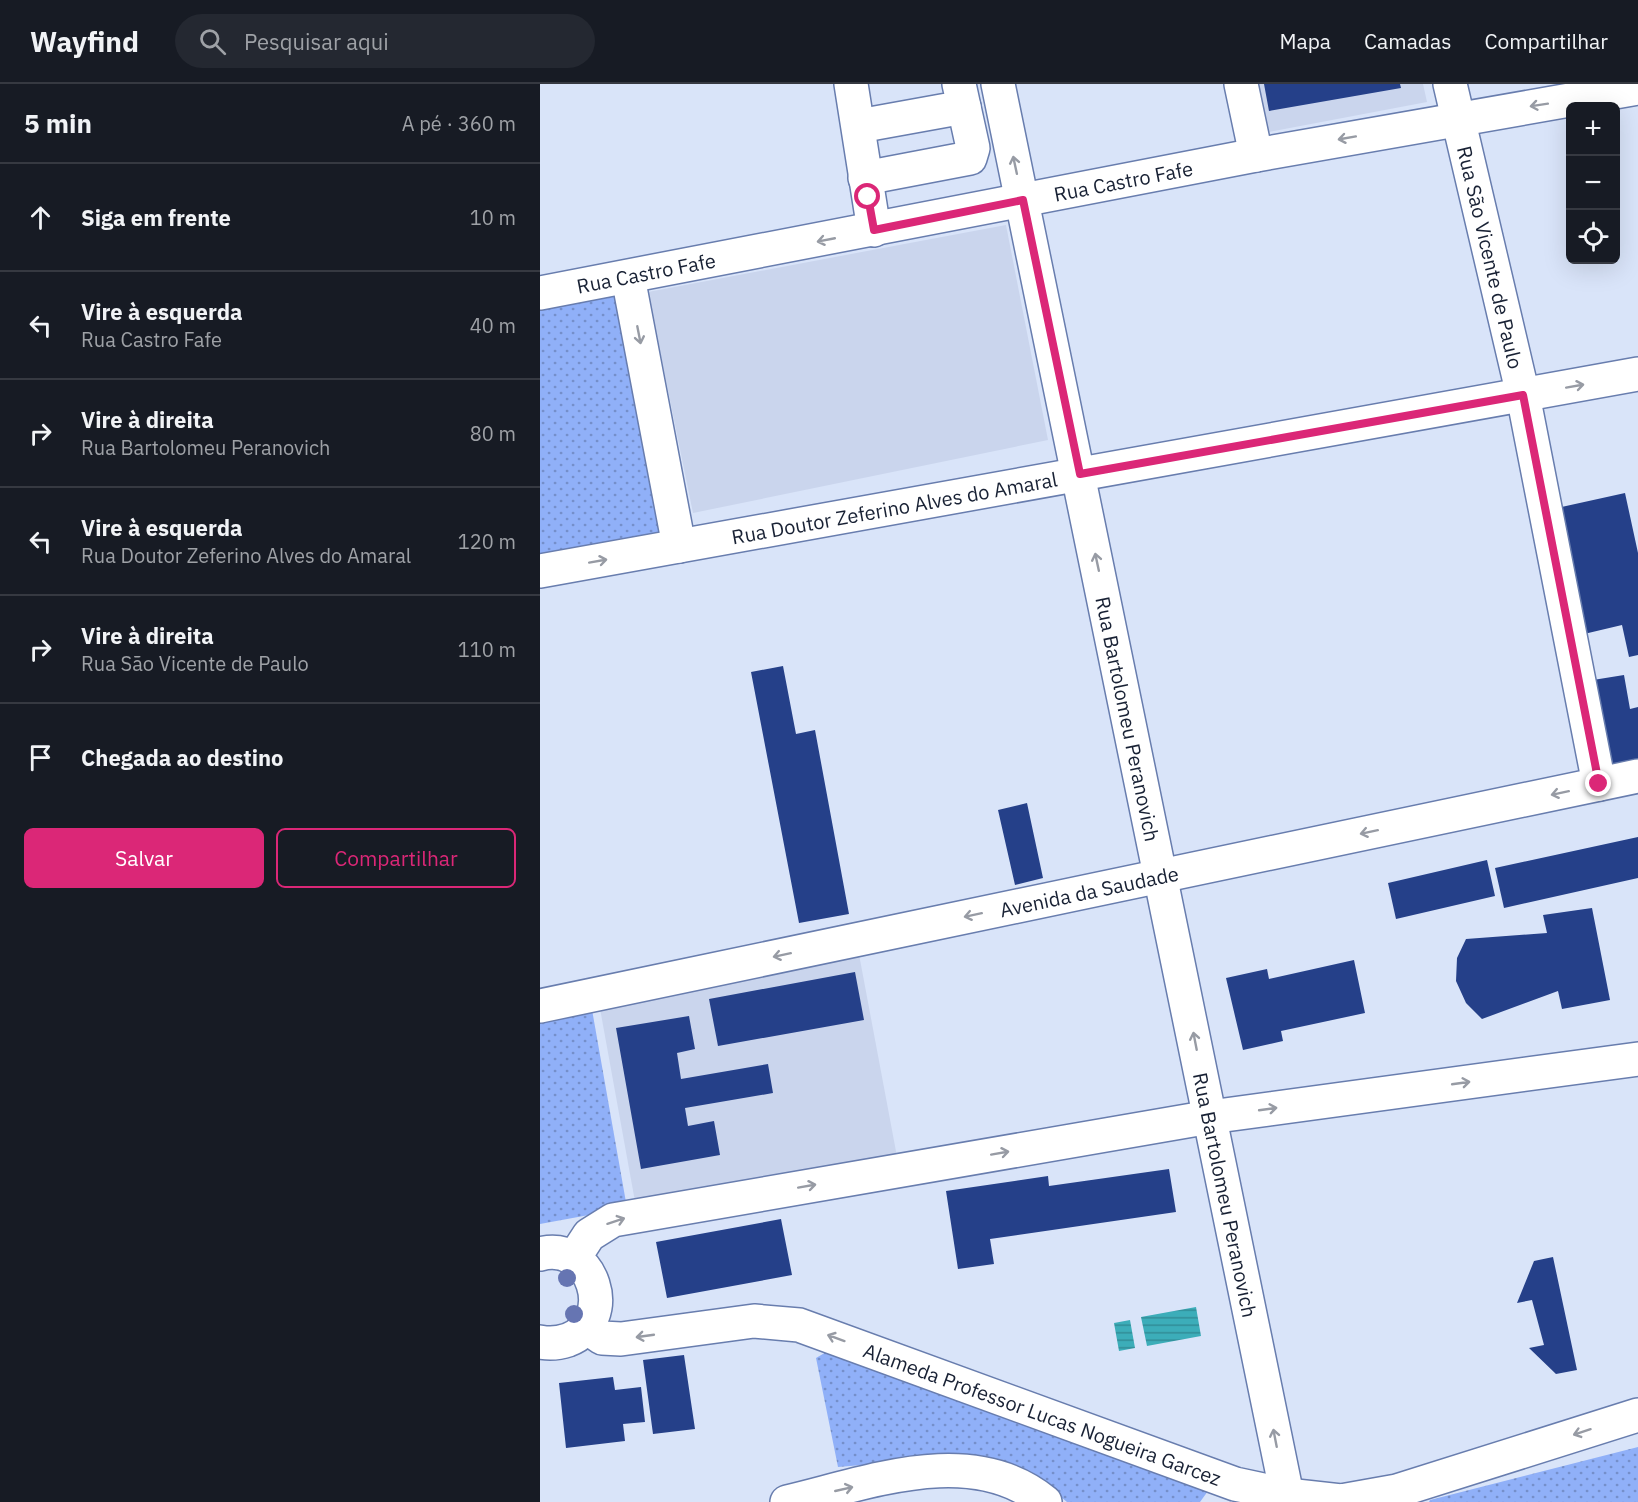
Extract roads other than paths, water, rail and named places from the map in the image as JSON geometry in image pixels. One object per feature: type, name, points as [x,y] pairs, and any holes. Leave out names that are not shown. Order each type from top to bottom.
[{"type":"street","points":[[851,84],[874,230]]},
{"type":"street","name":"Rua Bartolomeu Peranovich","points":[[998,84],[1080,474],[1287,1495]]},
{"type":"street","points":[[1241,84],[1256,155]]},
{"type":"street","name":"Rua São Vicente de Paulo","points":[[1450,84],[1523,395],[1599,784]]},
{"type":"street","name":"Rua Castro Fafe","points":[[540,293],[1256,155],[1638,88]]},
{"type":"street","points":[[859,126],[961,96],[973,148],[970,158],[865,178]]},
{"type":"street","points":[[628,277],[679,546]]},
{"type":"street","name":"Rua Doutor Zeferino Alves do Amaral","points":[[540,571],[1638,374]]},
{"type":"street","name":"Avenida da Saudade","points":[[540,1006],[1638,776]]},
{"type":"street","points":[[574,1258],[589,1235],[613,1220],[1210,1117],[1638,1059]]},
{"type":"street","points":[[540,1254],[560,1253],[574,1258],[586,1268],[594,1282],[595,1305],[557,1342]]},
{"type":"street","name":"Alameda Professor Lucas Nogueira Garcez","points":[[557,1342],[602,1338],[621,1339],[754,1321],[799,1325],[1235,1484],[1287,1495],[1341,1501],[1397,1491],[1638,1415]]},
{"type":"street","points":[[787,1502],[914,1472],[936,1471],[973,1472],[1010,1481],[1046,1502]]}]
